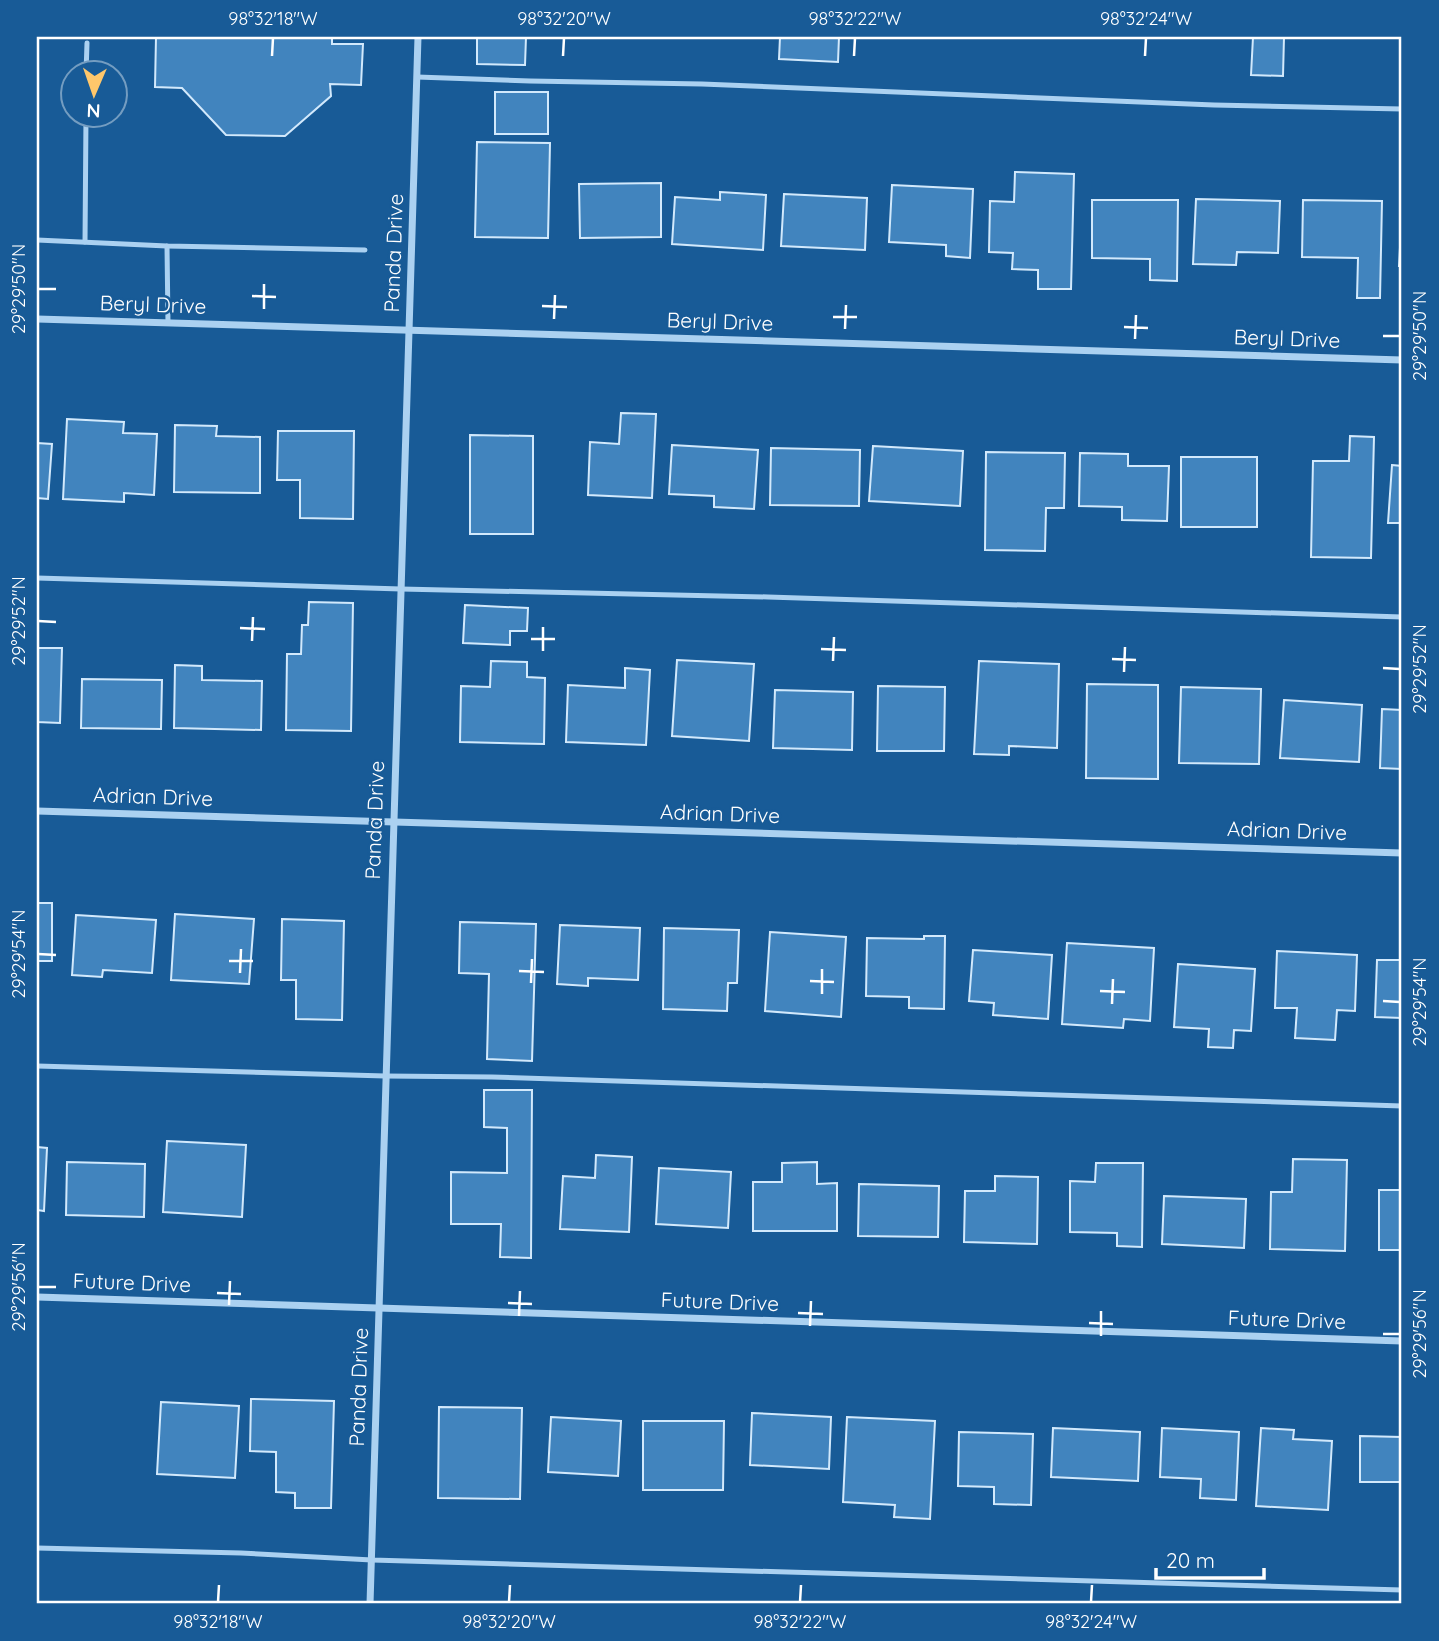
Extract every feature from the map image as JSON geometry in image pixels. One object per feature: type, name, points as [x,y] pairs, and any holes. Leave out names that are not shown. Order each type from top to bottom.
[{"type":"street","name":"Panda Drive","points":[[370,1604],[418,37]]},
{"type":"street","name":"Beryl Drive","points":[[37,319],[1402,360]]},
{"type":"street","name":"Adrian Drive","points":[[37,811],[1402,853]]},
{"type":"street","name":"Future Drive","points":[[37,1297],[1402,1342]]},
{"type":"lane","points":[[86,60],[87,43]]},
{"type":"lane","points":[[416,77],[702,84],[1214,105],[1402,109]]},
{"type":"lane","points":[[85,242],[86,130]]},
{"type":"lane","points":[[37,240],[365,250]]},
{"type":"lane","points":[[167,246],[168,323]]},
{"type":"lane","points":[[37,578],[1402,617]]},
{"type":"lane","points":[[37,1066],[492,1077],[1402,1106]]},
{"type":"lane","points":[[37,1548],[1402,1590]]},
{"type":"building","points":[[156,37],[332,37],[332,44],[363,44],[361,85],[330,84],[331,96],[285,136],[226,135],[182,88],[155,87]]},
{"type":"building","points":[[477,37],[526,37],[525,65],[477,64]]},
{"type":"building","points":[[780,37],[839,37],[838,62],[779,59]]},
{"type":"building","points":[[1253,37],[1284,37],[1283,76],[1251,75]]},
{"type":"building","points":[[495,92],[548,92],[548,134],[495,134]]},
{"type":"building","points":[[477,142],[550,143],[548,238],[475,237]]},
{"type":"building","points":[[1015,172],[1074,174],[1071,289],[1038,289],[1038,270],[1012,269],[1013,253],[989,252],[990,201],[1014,202]]},
{"type":"building","points":[[661,183],[661,237],[580,238],[579,184]]},
{"type":"building","points":[[892,185],[973,189],[970,258],[946,256],[946,245],[889,242]]},
{"type":"building","points":[[720,192],[766,195],[763,250],[672,244],[675,197],[720,200]]},
{"type":"building","points":[[784,194],[867,198],[865,250],[781,246]]},
{"type":"building","points":[[1196,199],[1280,201],[1278,253],[1237,252],[1236,265],[1193,264]]},
{"type":"building","points":[[1092,200],[1178,200],[1177,281],[1150,280],[1150,259],[1092,258]]},
{"type":"building","points":[[1303,200],[1382,201],[1380,298],[1357,298],[1358,258],[1302,257]]},
{"type":"building","points":[[1402,211],[1402,266],[1399,266]]},
{"type":"building","points":[[621,413],[656,414],[652,498],[588,495],[590,442],[619,444]]},
{"type":"building","points":[[67,419],[124,422],[123,433],[157,434],[154,495],[124,493],[124,502],[63,499]]},
{"type":"building","points":[[175,425],[217,426],[216,436],[260,437],[260,493],[174,492]]},
{"type":"building","points":[[278,431],[354,431],[353,519],[300,518],[300,480],[277,480]]},
{"type":"building","points":[[470,435],[533,436],[533,534],[470,534]]},
{"type":"building","points":[[1350,436],[1374,437],[1371,558],[1311,557],[1313,461],[1349,461]]},
{"type":"building","points":[[37,443],[52,444],[48,499],[37,498]]},
{"type":"building","points":[[672,445],[758,450],[754,509],[714,507],[714,496],[669,494]]},
{"type":"building","points":[[873,446],[963,451],[960,506],[869,501]]},
{"type":"building","points":[[771,448],[860,450],[859,506],[770,505]]},
{"type":"building","points":[[986,452],[1065,453],[1064,508],[1046,508],[1045,551],[985,550]]},
{"type":"building","points":[[1080,453],[1128,454],[1128,466],[1169,466],[1167,521],[1122,520],[1122,507],[1079,506]]},
{"type":"building","points":[[1181,457],[1257,457],[1257,527],[1181,527]]},
{"type":"building","points":[[1392,465],[1402,466],[1402,523],[1388,523]]},
{"type":"building","points":[[309,602],[353,603],[351,731],[286,730],[287,654],[301,654],[302,625],[308,625]]},
{"type":"building","points":[[465,605],[528,608],[527,631],[510,631],[510,645],[463,643]]},
{"type":"building","points":[[37,648],[62,648],[60,723],[37,722]]},
{"type":"building","points":[[677,660],[754,664],[749,741],[672,736]]},
{"type":"building","points":[[491,661],[527,662],[527,677],[545,678],[544,744],[460,742],[461,686],[490,687]]},
{"type":"building","points":[[979,661],[1059,664],[1057,748],[1009,746],[1009,755],[974,754]]},
{"type":"building","points":[[175,665],[202,666],[202,680],[262,681],[261,730],[174,728]]},
{"type":"building","points":[[625,668],[650,670],[646,745],[566,742],[568,685],[625,688]]},
{"type":"building","points":[[82,679],[162,680],[161,729],[81,728]]},
{"type":"building","points":[[1087,684],[1158,685],[1158,779],[1086,778]]},
{"type":"building","points":[[878,686],[945,687],[944,751],[877,751]]},
{"type":"building","points":[[1181,687],[1261,689],[1259,764],[1179,763]]},
{"type":"building","points":[[775,690],[853,692],[852,750],[773,748]]},
{"type":"building","points":[[1284,700],[1362,705],[1359,762],[1280,758]]},
{"type":"building","points":[[1382,709],[1402,710],[1402,769],[1380,768]]},
{"type":"building","points":[[37,903],[52,903],[52,961],[37,961]]},
{"type":"building","points":[[175,914],[254,919],[249,984],[171,980]]},
{"type":"building","points":[[76,915],[156,920],[152,973],[103,970],[102,977],[72,975]]},
{"type":"building","points":[[282,919],[344,921],[342,1020],[296,1019],[296,980],[281,980]]},
{"type":"building","points":[[460,922],[536,924],[532,1061],[487,1059],[489,974],[459,973]]},
{"type":"building","points":[[560,925],[640,928],[638,980],[588,978],[588,986],[557,984]]},
{"type":"building","points":[[664,928],[739,930],[737,983],[728,983],[727,1011],[663,1009]]},
{"type":"building","points":[[770,932],[846,937],[841,1017],[765,1011]]},
{"type":"building","points":[[924,936],[945,936],[944,1009],[909,1008],[909,997],[866,996],[867,938],[924,939]]},
{"type":"building","points":[[1067,943],[1154,948],[1150,1021],[1124,1019],[1123,1028],[1062,1024]]},
{"type":"building","points":[[973,950],[1052,955],[1048,1019],[993,1015],[994,1003],[969,1001]]},
{"type":"building","points":[[1277,951],[1357,955],[1355,1011],[1337,1010],[1335,1040],[1295,1038],[1297,1008],[1275,1008]]},
{"type":"building","points":[[1377,960],[1402,960],[1402,1018],[1375,1017]]},
{"type":"building","points":[[1178,964],[1255,969],[1251,1031],[1234,1030],[1233,1048],[1208,1047],[1209,1029],[1174,1027]]},
{"type":"building","points":[[484,1090],[532,1090],[531,1258],[500,1257],[501,1224],[451,1224],[451,1172],[507,1173],[507,1128],[484,1127]]},
{"type":"building","points":[[167,1141],[246,1145],[242,1217],[163,1212]]},
{"type":"building","points":[[37,1147],[47,1148],[44,1211],[37,1210]]},
{"type":"building","points":[[596,1155],[632,1157],[629,1232],[560,1229],[563,1176],[595,1178]]},
{"type":"building","points":[[1293,1159],[1347,1160],[1345,1251],[1270,1249],[1271,1192],[1292,1192]]},
{"type":"building","points":[[67,1162],[145,1164],[144,1217],[66,1215]]},
{"type":"building","points":[[817,1162],[817,1184],[837,1183],[837,1231],[753,1231],[753,1182],[782,1182],[782,1163]]},
{"type":"building","points":[[1096,1163],[1143,1163],[1142,1247],[1117,1246],[1117,1233],[1070,1232],[1070,1181],[1095,1182]]},
{"type":"building","points":[[659,1168],[731,1172],[728,1228],[656,1224]]},
{"type":"building","points":[[995,1176],[1038,1177],[1037,1244],[964,1242],[965,1191],[995,1191]]},
{"type":"building","points":[[859,1184],[939,1186],[938,1237],[858,1236]]},
{"type":"building","points":[[1379,1190],[1402,1190],[1402,1250],[1379,1250]]},
{"type":"building","points":[[1164,1196],[1246,1199],[1244,1248],[1162,1244]]},
{"type":"building","points":[[251,1399],[334,1401],[331,1508],[295,1508],[295,1493],[276,1492],[276,1452],[250,1451]]},
{"type":"building","points":[[161,1402],[239,1406],[235,1478],[157,1474]]},
{"type":"building","points":[[439,1407],[522,1408],[520,1499],[438,1498]]},
{"type":"building","points":[[752,1413],[831,1417],[829,1469],[750,1465]]},
{"type":"building","points":[[551,1417],[621,1421],[618,1476],[548,1472]]},
{"type":"building","points":[[847,1417],[935,1421],[930,1519],[894,1517],[895,1505],[843,1502]]},
{"type":"building","points":[[643,1421],[724,1421],[723,1490],[643,1490]]},
{"type":"building","points":[[1053,1428],[1140,1432],[1138,1481],[1051,1477]]},
{"type":"building","points":[[1162,1428],[1239,1432],[1236,1500],[1200,1498],[1201,1479],[1160,1477]]},
{"type":"building","points":[[1261,1428],[1294,1430],[1293,1439],[1332,1441],[1328,1510],[1256,1506]]},
{"type":"building","points":[[959,1432],[1033,1434],[1031,1505],[994,1504],[994,1487],[958,1486]]},
{"type":"building","points":[[1360,1436],[1402,1437],[1402,1482],[1360,1482]]}]
